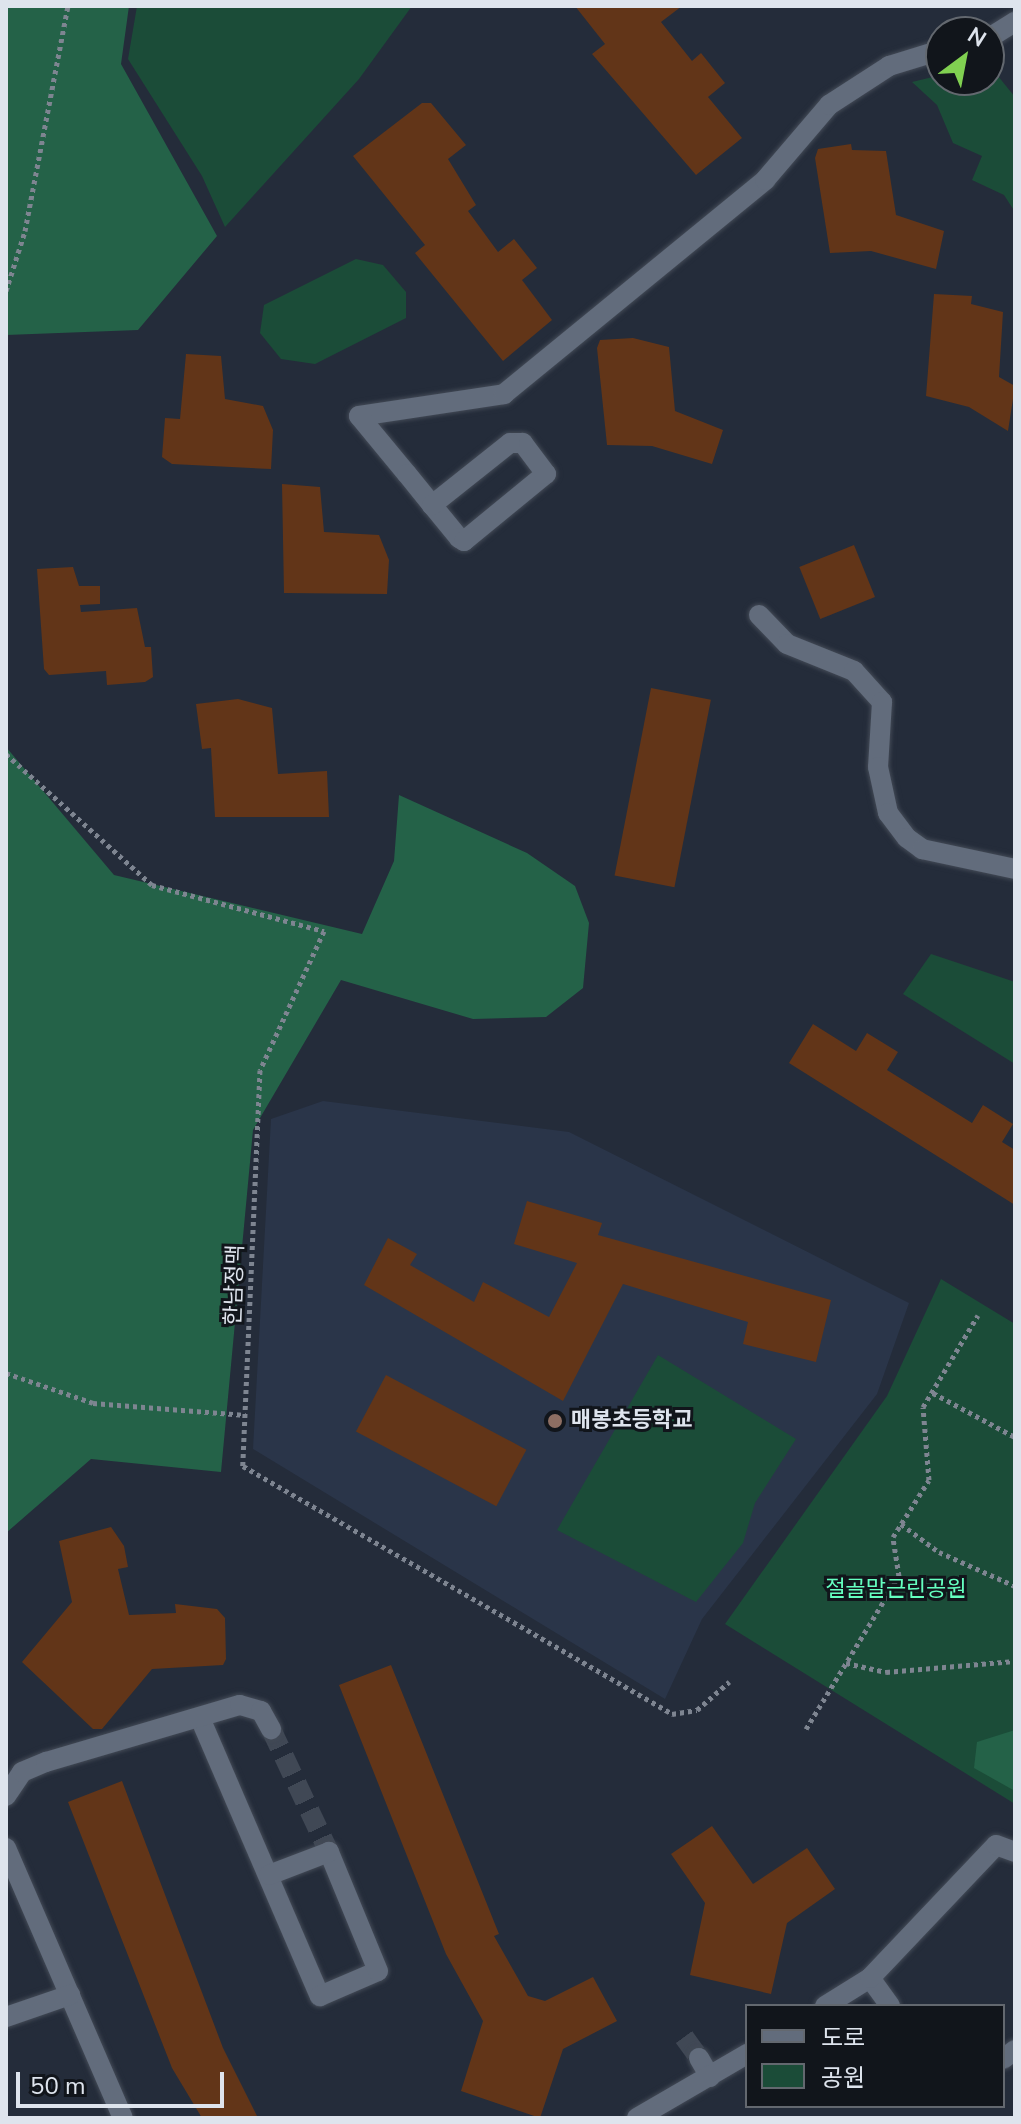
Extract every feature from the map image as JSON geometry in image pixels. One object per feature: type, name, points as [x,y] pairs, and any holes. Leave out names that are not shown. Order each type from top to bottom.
[{"type":"street","points":[[432,505],[510,443],[523,443],[546,474],[464,541],[432,505],[359,416],[504,394],[765,180],[829,105],[889,66],[925,55]]},
{"type":"street","points":[[759,615],[787,644],[854,671],[882,702],[878,767],[888,813],[907,838],[922,849],[1015,869]]},
{"type":"street","points":[[6,1796],[22,1772],[46,1762],[200,1718],[253,1706],[271,1729]]},
{"type":"street","points":[[200,1718],[320,1996],[378,1971],[329,1852],[269,1875]]},
{"type":"street","points":[[6,1848],[123,2118]]},
{"type":"street","points":[[828,2004],[870,1978],[1006,1848]]},
{"type":"street","points":[[870,1978],[889,2004]]},
{"type":"street","points":[[6,2017],[70,1995]]},
{"type":"street","points":[[637,2118],[745,2055]]},
{"type":"street","points":[[699,2058],[710,2077]]},
{"type":"path","points":[[6,291],[25,231],[68,6]]},
{"type":"path","name":"한남정맥","points":[[6,754],[152,885],[324,931],[260,1070],[243,1466],[672,1714],[697,1710],[729,1682]]},
{"type":"path","points":[[806,1729],[899,1576],[893,1537],[929,1480],[923,1407],[978,1315]]},
{"type":"path","points":[[6,1373],[93,1403],[246,1415]]},
{"type":"path","points":[[933,1393],[1015,1437]]},
{"type":"path","points":[[901,1524],[939,1552],[1015,1586]]},
{"type":"path","points":[[846,1663],[886,1672],[1015,1661]]},
{"type":"shaded area","name":"매봉초등학교","points":[[323,1101],[569,1132],[909,1303],[877,1394],[702,1619],[665,1699],[253,1449],[271,1119]]},
{"type":"green space","points":[[6,6],[129,6],[121,64],[217,236],[138,330],[6,335]]},
{"type":"green space","points":[[137,6],[412,6],[359,79],[225,227],[202,176],[128,59]]},
{"type":"green space","points":[[925,79],[925,94],[912,82]]},
{"type":"green space","points":[[1005,85],[1015,97],[1015,212],[1004,195],[972,180],[982,156],[953,143],[937,105],[927,96],[1005,96]]},
{"type":"green space","points":[[356,259],[383,265],[406,292],[406,318],[315,364],[281,359],[260,333],[264,305]]},
{"type":"green space","points":[[6,747],[114,875],[362,934],[394,861],[399,795],[527,853],[575,886],[589,923],[583,988],[546,1017],[473,1019],[341,980],[253,1130],[221,1472],[91,1459],[6,1533]]},
{"type":"green space","points":[[931,954],[1015,982],[1015,1064],[903,994]]},
{"type":"green space","name":"절골말근린공원","points":[[941,1279],[1015,1324],[1015,1804],[725,1624],[887,1396]]},
{"type":"green space","points":[[658,1355],[796,1439],[755,1503],[743,1543],[696,1602],[557,1530]]},
{"type":"green space","points":[[1015,1730],[1015,1791],[974,1768],[977,1742]]},
{"type":"building","points":[[575,6],[682,6],[661,22],[692,61],[701,53],[725,83],[708,97],[742,138],[696,175],[592,54],[605,44]]},
{"type":"building","points":[[422,103],[431,103],[466,145],[448,159],[476,205],[468,211],[498,252],[514,239],[537,268],[522,280],[552,320],[503,361],[415,253],[425,245],[353,156]]},
{"type":"building","points":[[851,144],[852,150],[886,151],[896,215],[944,231],[936,269],[871,251],[830,253],[815,158],[818,149]]},
{"type":"building","points":[[934,294],[972,296],[971,304],[1003,312],[999,377],[1015,386],[1008,431],[969,407],[926,396]]},
{"type":"building","points":[[633,338],[669,347],[675,411],[723,430],[712,464],[652,446],[607,445],[597,348],[600,340]]},
{"type":"building","points":[[186,354],[221,356],[225,399],[263,406],[273,430],[271,469],[172,464],[162,457],[165,418],[180,419]]},
{"type":"building","points":[[282,484],[320,487],[324,532],[379,535],[389,560],[387,594],[284,593]]},
{"type":"building","points":[[854,545],[875,597],[820,619],[799,567]]},
{"type":"building","points":[[73,567],[79,586],[100,586],[100,604],[80,605],[81,612],[137,608],[145,647],[151,647],[153,677],[145,682],[107,685],[106,671],[49,675],[44,669],[37,569]]},
{"type":"building","points":[[651,688],[711,700],[674,887],[615,875]]},
{"type":"building","points":[[238,699],[272,708],[278,774],[327,771],[329,817],[215,817],[211,748],[202,749],[196,704]]},
{"type":"building","points":[[813,1024],[856,1051],[867,1033],[898,1052],[887,1070],[972,1123],[983,1105],[1013,1124],[1002,1142],[1015,1150],[1015,1205],[789,1063]]},
{"type":"building","points":[[527,1201],[602,1223],[598,1235],[831,1300],[816,1362],[743,1344],[748,1322],[623,1284],[563,1401],[364,1285],[388,1238],[417,1254],[410,1265],[474,1302],[483,1282],[549,1317],[577,1263],[514,1244]]},
{"type":"building","points":[[386,1375],[526,1450],[496,1506],[356,1432]]},
{"type":"building","points":[[111,1527],[124,1546],[128,1567],[118,1569],[129,1615],[176,1613],[175,1604],[217,1609],[225,1618],[226,1659],[223,1665],[152,1669],[102,1729],[93,1729],[22,1662],[72,1602],[59,1541]]},
{"type":"building","points":[[391,1665],[499,1934],[494,1936],[528,1996],[545,2001],[593,1977],[617,2021],[563,2049],[540,2118],[461,2091],[483,2021],[446,1954],[339,1685]]},
{"type":"building","points":[[122,1781],[223,2048],[258,2118],[202,2118],[172,2068],[68,1802]]},
{"type":"building","points":[[712,1826],[753,1884],[807,1848],[835,1889],[787,1923],[771,1994],[690,1975],[705,1903],[671,1854]]},
{"type":"tunnel","points":[[271,1729],[329,1852]]},
{"type":"tunnel","points":[[684,2037],[699,2058]]},
{"type":"place","name":"매봉초등학교","points":[[555,1421]]}]
